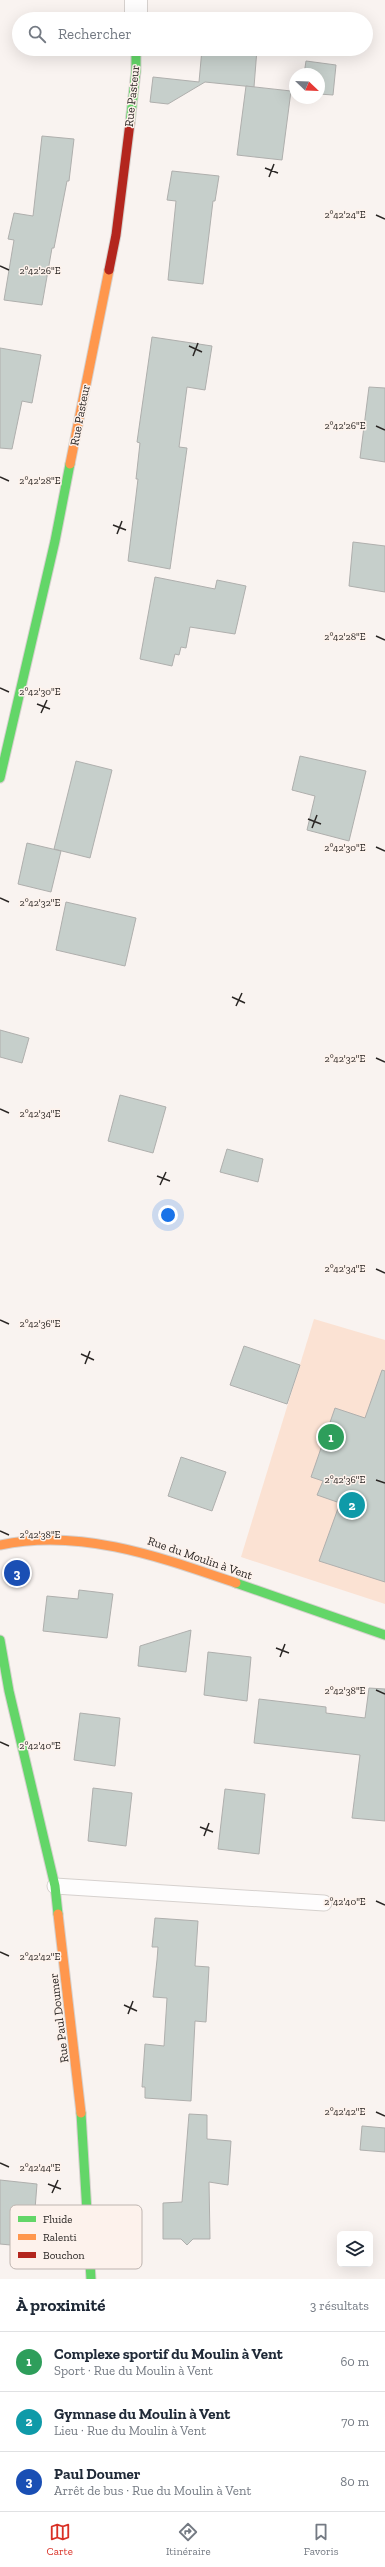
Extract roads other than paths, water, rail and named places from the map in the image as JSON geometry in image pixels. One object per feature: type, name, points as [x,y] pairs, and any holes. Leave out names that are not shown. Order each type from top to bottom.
[{"type":"street","points":[[136,0],[136,12]]},
{"type":"street","name":"Rue Pasteur","points":[[0,778],[55,541],[116,235],[136,71],[136,56]]},
{"type":"street","name":"Rue du Moulin à Vent","points":[[0,1545],[28,1539],[111,1545],[150,1553],[385,1635]]},
{"type":"street","name":"Rue Paul Doumer","points":[[0,1640],[9,1691],[55,1886],[82,2118],[87,2205]]},
{"type":"street","name":"Rue Paul Doumer","points":[[90,2269],[91,2279]]},
{"type":"lane","points":[[55,1886],[324,1903]]},
{"type":"place","name":"Complexe sportif du Moulin à Vent","points":[[331,1437]]},
{"type":"place","name":"Gymnase du Moulin à Vent","points":[[352,1505]]},
{"type":"place","name":"Paul Doumer","points":[[17,1573]]}]
